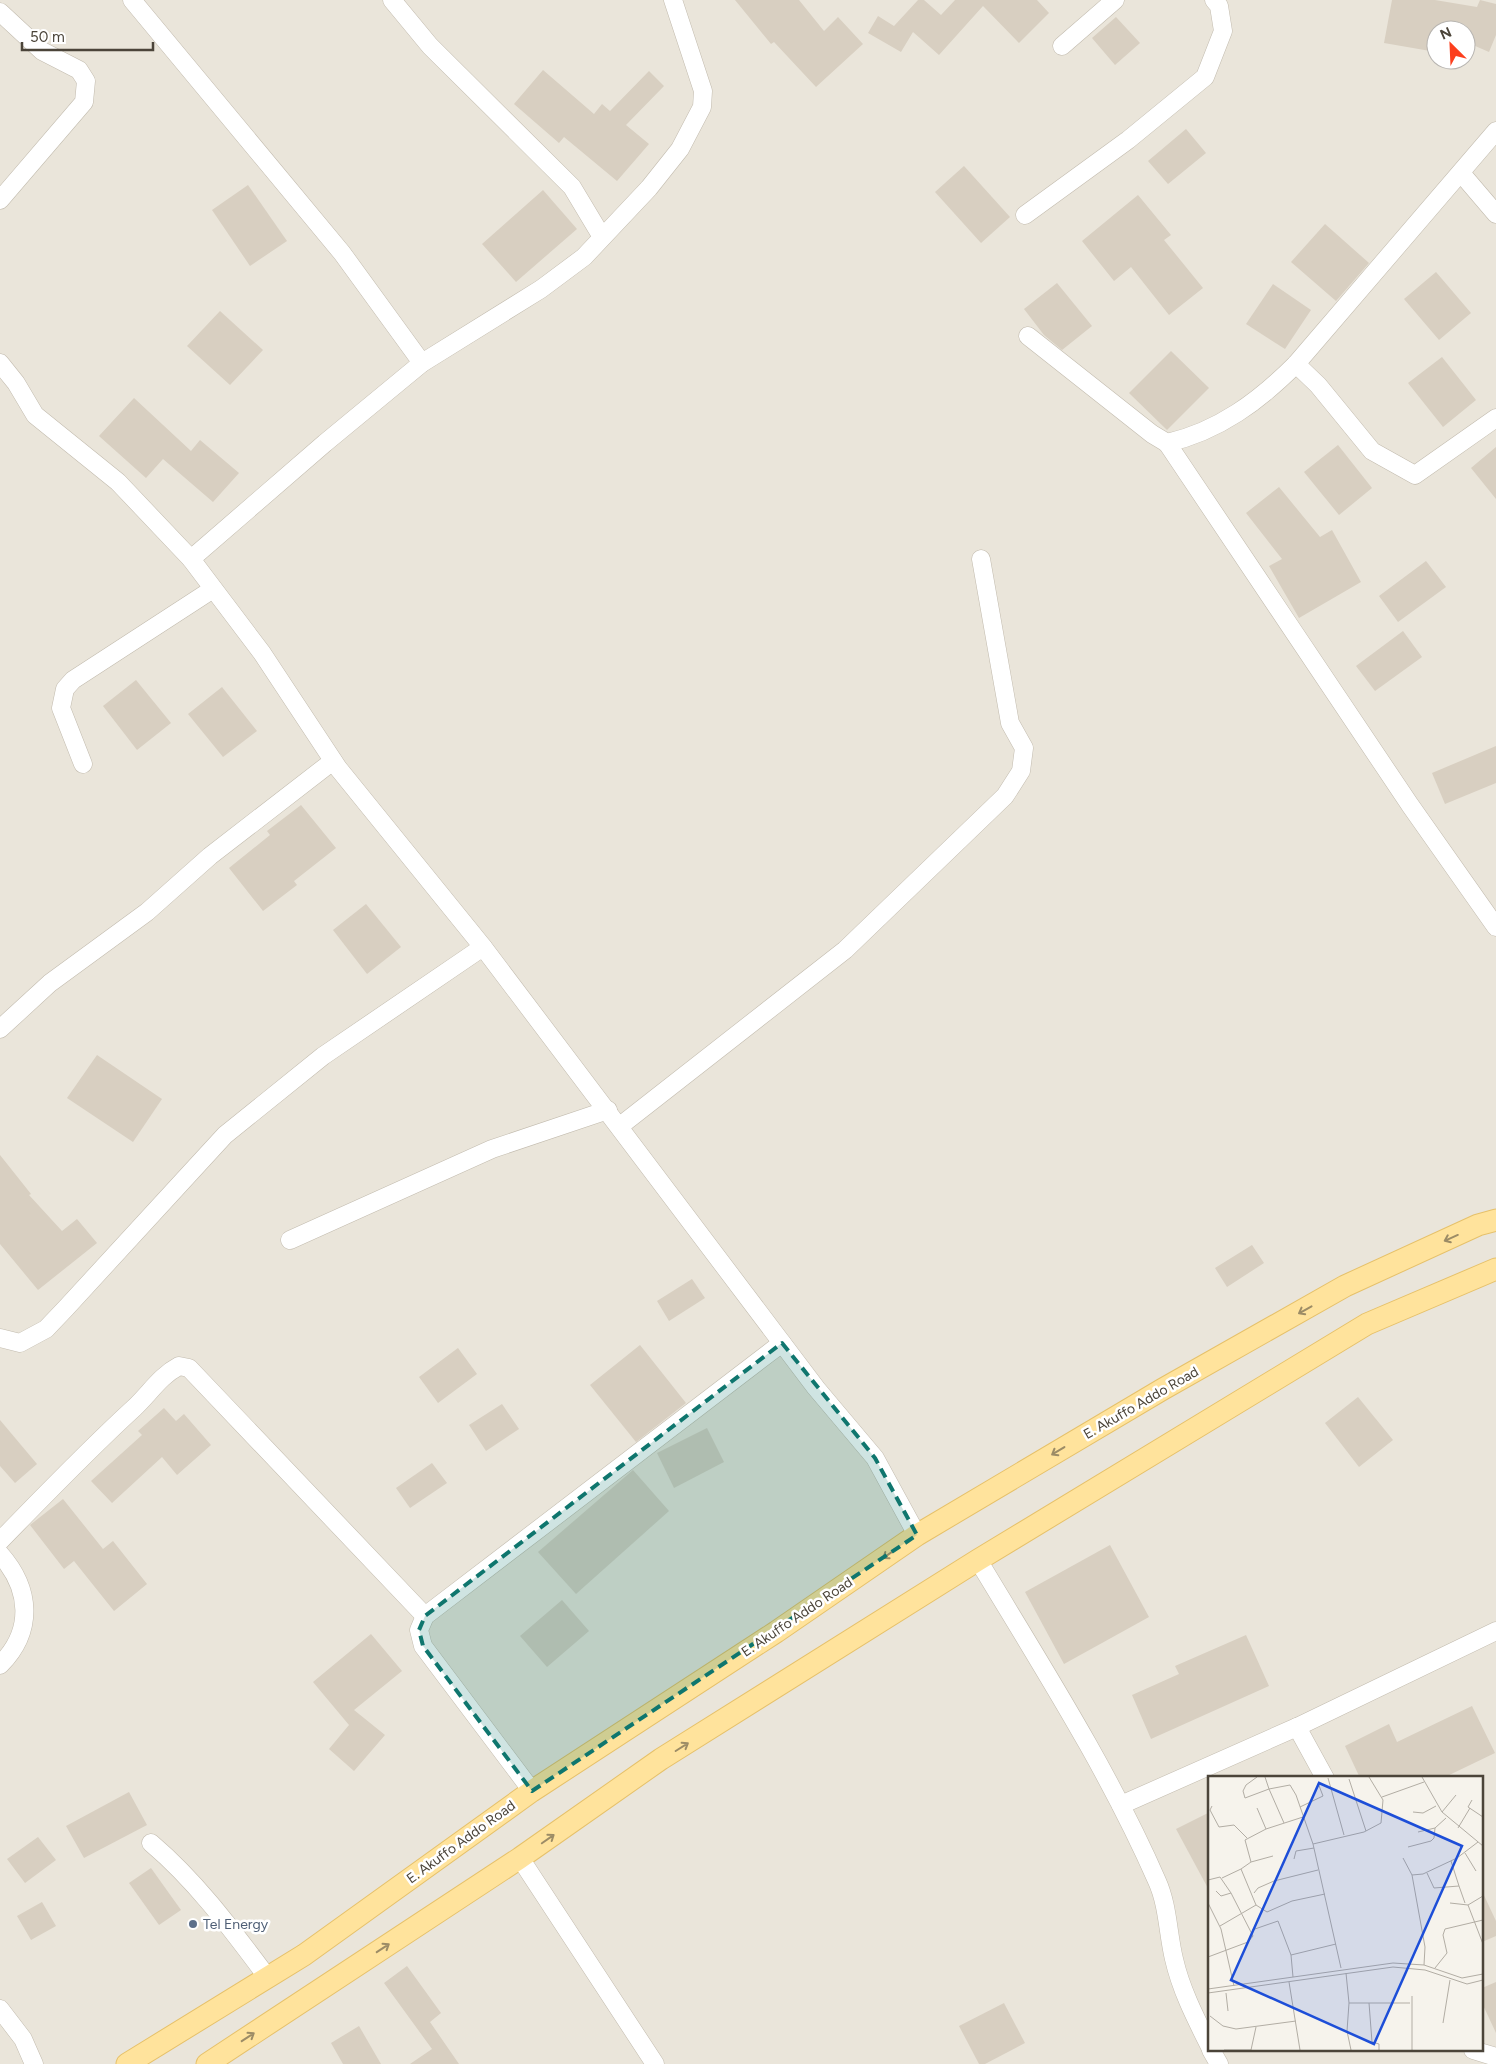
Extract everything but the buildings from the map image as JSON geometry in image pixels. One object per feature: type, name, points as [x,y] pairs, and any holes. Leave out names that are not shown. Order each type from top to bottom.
[{"type":"main road","name":"E. Akuffo Addo Road","points":[[127,2064],[304,1956],[532,1791],[776,1632],[917,1535],[1163,1389],[1345,1286],[1478,1225],[1496,1220]]},
{"type":"main road","points":[[207,2064],[520,1858],[661,1760],[978,1560],[1367,1324],[1496,1269]]},
{"type":"street","points":[[132,0],[342,253],[422,363]]},
{"type":"street","points":[[392,0],[430,46],[572,187],[602,237]]},
{"type":"street","points":[[191,559],[325,443],[422,363],[549,283],[584,257],[649,188],[680,149],[702,107],[703,91],[672,0]]},
{"type":"street","points":[[1062,46],[1115,0]]},
{"type":"street","points":[[1025,215],[1128,140],[1205,77],[1223,31],[1219,6],[1214,0]]},
{"type":"street","points":[[0,12],[42,51],[79,70],[86,81],[84,102],[0,200]]},
{"type":"street","points":[[1167,442],[1186,438],[1244,410],[1266,394],[1296,364],[1419,218],[1496,131]]},
{"type":"street","points":[[1460,173],[1496,214]]},
{"type":"street","points":[[1028,336],[1152,434],[1167,442],[1410,805],[1496,927]]},
{"type":"street","points":[[0,363],[16,383],[35,415],[118,482],[191,559],[262,654],[333,761],[483,947],[608,1110],[782,1343],[875,1458],[917,1535]]},
{"type":"street","points":[[1296,364],[1318,385],[1372,451],[1415,474],[1496,418]]},
{"type":"street","points":[[620,1126],[845,950],[1005,796],[1021,771],[1024,748],[1010,724],[981,559]]},
{"type":"street","points":[[83,764],[61,708],[65,689],[73,680],[213,589]]},
{"type":"street","points":[[0,1029],[50,983],[148,912],[210,856],[333,761]]},
{"type":"street","points":[[0,1338],[20,1343],[46,1329],[141,1229],[225,1135],[323,1056],[483,947]]},
{"type":"street","points":[[290,1240],[492,1149],[608,1110]]},
{"type":"street","points":[[532,1791],[423,1646],[419,1630],[425,1616],[782,1343]]},
{"type":"street","points":[[0,1541],[102,1436],[136,1406],[166,1372],[179,1366],[188,1368],[425,1616]]},
{"type":"street","points":[[0,1554],[11,1569],[21,1593],[26,1614],[21,1638],[0,1665]]},
{"type":"street","points":[[978,1560],[1078,1727],[1121,1805],[1159,1884],[1174,1961],[1193,2012],[1208,2045]]},
{"type":"street","points":[[1121,1805],[1297,1727],[1496,1632]]},
{"type":"street","points":[[1297,1727],[1324,1776]]},
{"type":"street","points":[[151,1842],[183,1872],[222,1917],[268,1978]]},
{"type":"street","points":[[520,1858],[654,2064]]},
{"type":"street","points":[[0,2009],[23,2039],[34,2064]]},
{"type":"street","points":[[1212,2052],[1220,2064]]},
{"type":"street","points":[[1480,2052],[1496,2057]]},
{"type":"highlighted area","points":[[782,1343],[875,1458],[917,1535],[532,1791],[423,1646],[419,1630],[425,1616]]},
{"type":"shaded area","points":[[0,0],[1496,0],[1496,2064],[0,2064]]},
{"type":"place","name":"Tel Energy","points":[[193,1924]]}]
